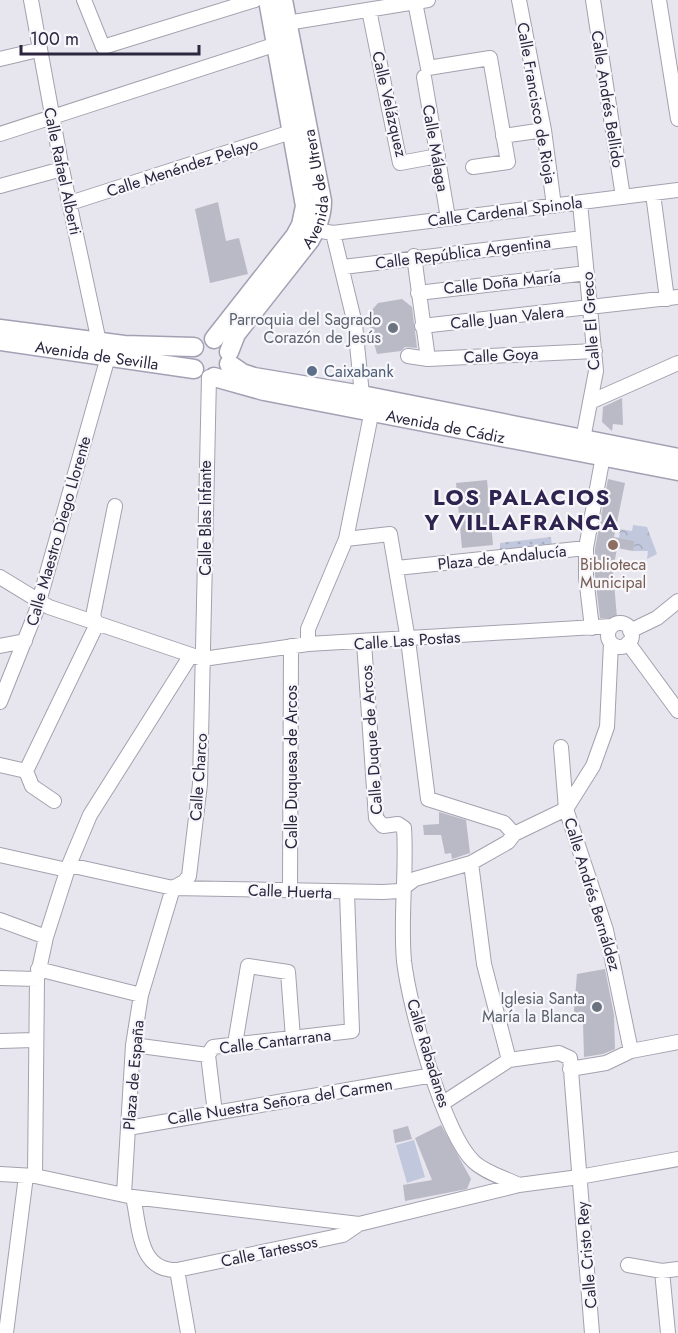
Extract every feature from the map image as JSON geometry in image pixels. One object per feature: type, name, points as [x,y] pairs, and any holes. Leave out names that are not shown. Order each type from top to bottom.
[{"type":"main road","name":"Avenida de Utrera","points":[[214,339],[301,225],[306,199],[268,0]]},
{"type":"main road","name":"Avenida de Utrera","points":[[229,358],[236,334],[324,231],[322,201],[283,0]]},
{"type":"main road","name":"Avenida de Sevilla","points":[[0,328],[104,349],[206,374]]},
{"type":"main road","points":[[214,339],[223,343],[229,358],[223,372],[206,374],[191,358],[194,347],[203,340],[214,339]]},
{"type":"main road","name":"Avenida de Sevilla","points":[[0,341],[104,349],[194,347]]},
{"type":"main road","name":"Avenida de Cádiz","points":[[229,358],[242,373],[254,377],[678,471]]},
{"type":"main road","name":"Avenida de Cádiz","points":[[206,374],[253,389],[367,403],[583,439],[678,458]]},
{"type":"street","name":"Calle Rafael Alberti","points":[[31,0],[38,50],[62,169],[104,349]]},
{"type":"street","points":[[84,0],[103,47],[255,0]]},
{"type":"street","name":"Calle Francisco de Rioja","points":[[519,0],[544,130],[554,206]]},
{"type":"street","name":"Calle Andrés Bellido","points":[[593,0],[623,197]]},
{"type":"street","points":[[659,0],[678,119]]},
{"type":"street","points":[[287,23],[422,1],[428,68],[490,58],[508,162],[473,167]]},
{"type":"street","name":"Calle Velázquez","points":[[369,10],[394,166],[438,156]]},
{"type":"street","points":[[0,134],[277,44]]},
{"type":"street","points":[[0,59],[38,50]]},
{"type":"street","name":"Calle Málaga","points":[[424,77],[448,218]]},
{"type":"street","points":[[503,136],[544,130]]},
{"type":"street","name":"Calle Menéndez Pelayo","points":[[70,203],[294,131]]},
{"type":"street","points":[[0,186],[62,169]]},
{"type":"street","name":"Calle Cardenal Spinola","points":[[324,231],[678,190]]},
{"type":"street","points":[[653,194],[672,298]]},
{"type":"street","name":"Calle El Greco","points":[[580,203],[592,308],[596,371],[583,439]]},
{"type":"street","points":[[308,644],[308,629],[346,539],[367,403],[357,333],[343,267],[324,231]]},
{"type":"street","name":"Calle República Argentina","points":[[343,267],[414,256],[583,238]]},
{"type":"street","points":[[414,256],[428,358]]},
{"type":"street","name":"Calle Doña María","points":[[418,293],[587,273]]},
{"type":"street","name":"Calle Juan Valera","points":[[422,326],[672,298]]},
{"type":"street","name":"Calle Maestro Diego Llorente","points":[[0,702],[26,641],[39,601],[104,349]]},
{"type":"street","name":"Calle Goya","points":[[408,356],[428,358],[595,351]]},
{"type":"street","points":[[590,402],[678,363]]},
{"type":"street","name":"Calle Blas Infante","points":[[197,657],[206,374]]},
{"type":"street","name":"Plaza de Andalucía","points":[[397,568],[586,548],[603,456]]},
{"type":"street","points":[[97,624],[93,616],[115,506]]},
{"type":"street","points":[[346,539],[390,534],[408,640],[428,799],[504,824],[514,834]]},
{"type":"street","points":[[586,548],[586,577],[592,628]]},
{"type":"street","points":[[0,577],[49,608],[197,657],[94,806],[68,867],[46,937],[38,974],[30,1176],[6,1333]]},
{"type":"street","points":[[611,643],[620,647],[629,637],[678,601]]},
{"type":"street","points":[[54,801],[32,786],[26,771],[97,624]]},
{"type":"street","points":[[566,809],[593,766],[607,727],[611,643],[608,636],[612,626],[624,624],[629,637],[678,711]]},
{"type":"street","name":"Calle Las Postas","points":[[197,657],[291,645],[408,640],[612,626]]},
{"type":"street","points":[[0,646],[26,641]]},
{"type":"street","name":"Calle Duque de Arcos","points":[[364,642],[376,818],[382,826],[398,824],[404,828],[405,886]]},
{"type":"street","name":"Calle Duquesa de Arcos","points":[[290,889],[291,645]]},
{"type":"street","name":"Calle Charco","points":[[173,888],[185,881],[189,873],[200,784],[197,657]]},
{"type":"street","name":"Calle Andrés Bernáldez","points":[[561,747],[566,809],[606,930],[631,1051]]},
{"type":"street","points":[[0,765],[26,771]]},
{"type":"street","name":"Calle Huerta","points":[[0,855],[173,888],[290,889],[347,893],[399,891],[415,879],[471,862],[508,842],[514,834],[566,809]]},
{"type":"street","points":[[471,862],[484,964],[509,1060]]},
{"type":"street","name":"Calle Rabadanes","points":[[405,886],[405,968],[433,1075],[443,1103],[458,1140],[472,1160],[519,1185]]},
{"type":"street","name":"Plaza de España","points":[[173,888],[141,995],[133,1046],[128,1128],[128,1196],[147,1257],[159,1268],[177,1270]]},
{"type":"street","name":"Calle Cantarrana","points":[[208,1055],[213,1047],[352,1031],[347,893]]},
{"type":"street","points":[[0,920],[46,937]]},
{"type":"street","points":[[235,1044],[248,966],[288,972],[293,1038]]},
{"type":"street","points":[[0,978],[38,974],[141,995]]},
{"type":"street","points":[[0,1041],[34,1040]]},
{"type":"street","points":[[443,1103],[509,1060],[559,1053],[570,1058],[570,1069],[606,1063],[631,1051],[678,1042]]},
{"type":"street","points":[[133,1046],[208,1055],[215,1113]]},
{"type":"street","name":"Calle Cristo Rey","points":[[570,1069],[592,1333]]},
{"type":"street","name":"Calle Nuestra Señora del Carmen","points":[[128,1128],[433,1075]]},
{"type":"street","points":[[0,1174],[30,1176],[128,1196],[359,1224],[519,1185],[678,1159]]},
{"type":"street","name":"Calle Tartessos","points":[[177,1270],[343,1235],[359,1224]]},
{"type":"street","points":[[628,1265],[662,1271],[678,1269]]},
{"type":"street","points":[[177,1270],[188,1333]]},
{"type":"street","points":[[662,1271],[668,1333]]},
{"type":"green space","points":[[633,525],[647,527],[657,554],[647,559],[648,551],[633,551],[635,541],[619,538],[620,529],[632,531]]},
{"type":"green space","points":[[551,537],[552,546],[500,551],[500,543]]},
{"type":"green space","points":[[414,1140],[425,1177],[407,1183],[396,1145]]},
{"type":"building","points":[[218,202],[226,241],[239,238],[248,274],[210,283],[195,209]]},
{"type":"building","name":"Parroquia del Sagrado Corazón de Jesús","points":[[402,299],[412,307],[417,348],[405,347],[401,351],[377,354],[367,316],[378,303]]},
{"type":"building","points":[[622,398],[623,425],[613,424],[612,431],[602,422],[603,407]]},
{"type":"building","points":[[608,479],[625,483],[614,537],[635,541],[633,551],[617,548],[613,571],[617,618],[600,618],[595,576],[595,549]]},
{"type":"building","points":[[487,480],[493,545],[462,548],[456,483]]},
{"type":"building","points":[[439,812],[466,820],[470,853],[452,859],[451,853],[445,854],[441,835],[424,835],[423,825],[439,824]]},
{"type":"building","name":"Iglesia Santa María la Blanca","points":[[605,969],[614,1015],[615,1049],[603,1054],[584,1057],[583,1023],[573,1022],[577,974]]},
{"type":"building","points":[[441,1125],[471,1179],[467,1189],[405,1201],[403,1185],[432,1180],[415,1138]]},
{"type":"building","points":[[408,1126],[412,1139],[395,1143],[393,1130]]},
{"type":"place","name":"Parroquia del Sagrado Corazón de Jesús","points":[[393,328]]},
{"type":"place","name":"Caixabank","points":[[312,371]]},
{"type":"place","name":"Biblioteca Municipal","points":[[613,545]]},
{"type":"place","name":"Iglesia Santa María la Blanca","points":[[597,1007]]},
{"type":"district","name":"LOS PALACIOS Y VILLAFRANCA","points":[[522,510]]}]
